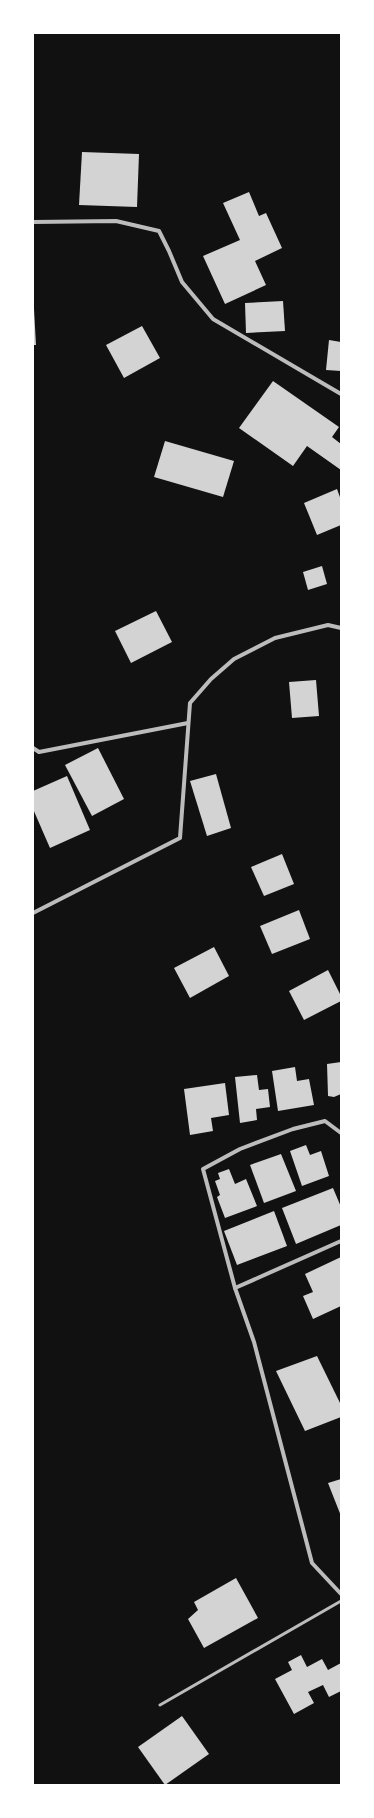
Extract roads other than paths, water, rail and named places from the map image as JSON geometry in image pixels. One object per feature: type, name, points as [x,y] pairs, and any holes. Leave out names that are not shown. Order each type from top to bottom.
[{"type":"street","points":[[33,222],[116,221],[159,231],[182,282],[213,319],[341,394]]},
{"type":"street","points":[[33,913],[180,838],[190,704],[211,679],[234,659],[275,638],[328,625],[341,628]]},
{"type":"street","points":[[33,748],[39,752],[188,723]]},
{"type":"street","points":[[341,1133],[325,1121],[293,1129],[240,1149],[202,1169],[235,1288],[254,1342],[312,1563],[341,1594]]},
{"type":"street","points":[[235,1288],[341,1240]]},
{"type":"lane","points":[[160,1705],[341,1601]]}]
